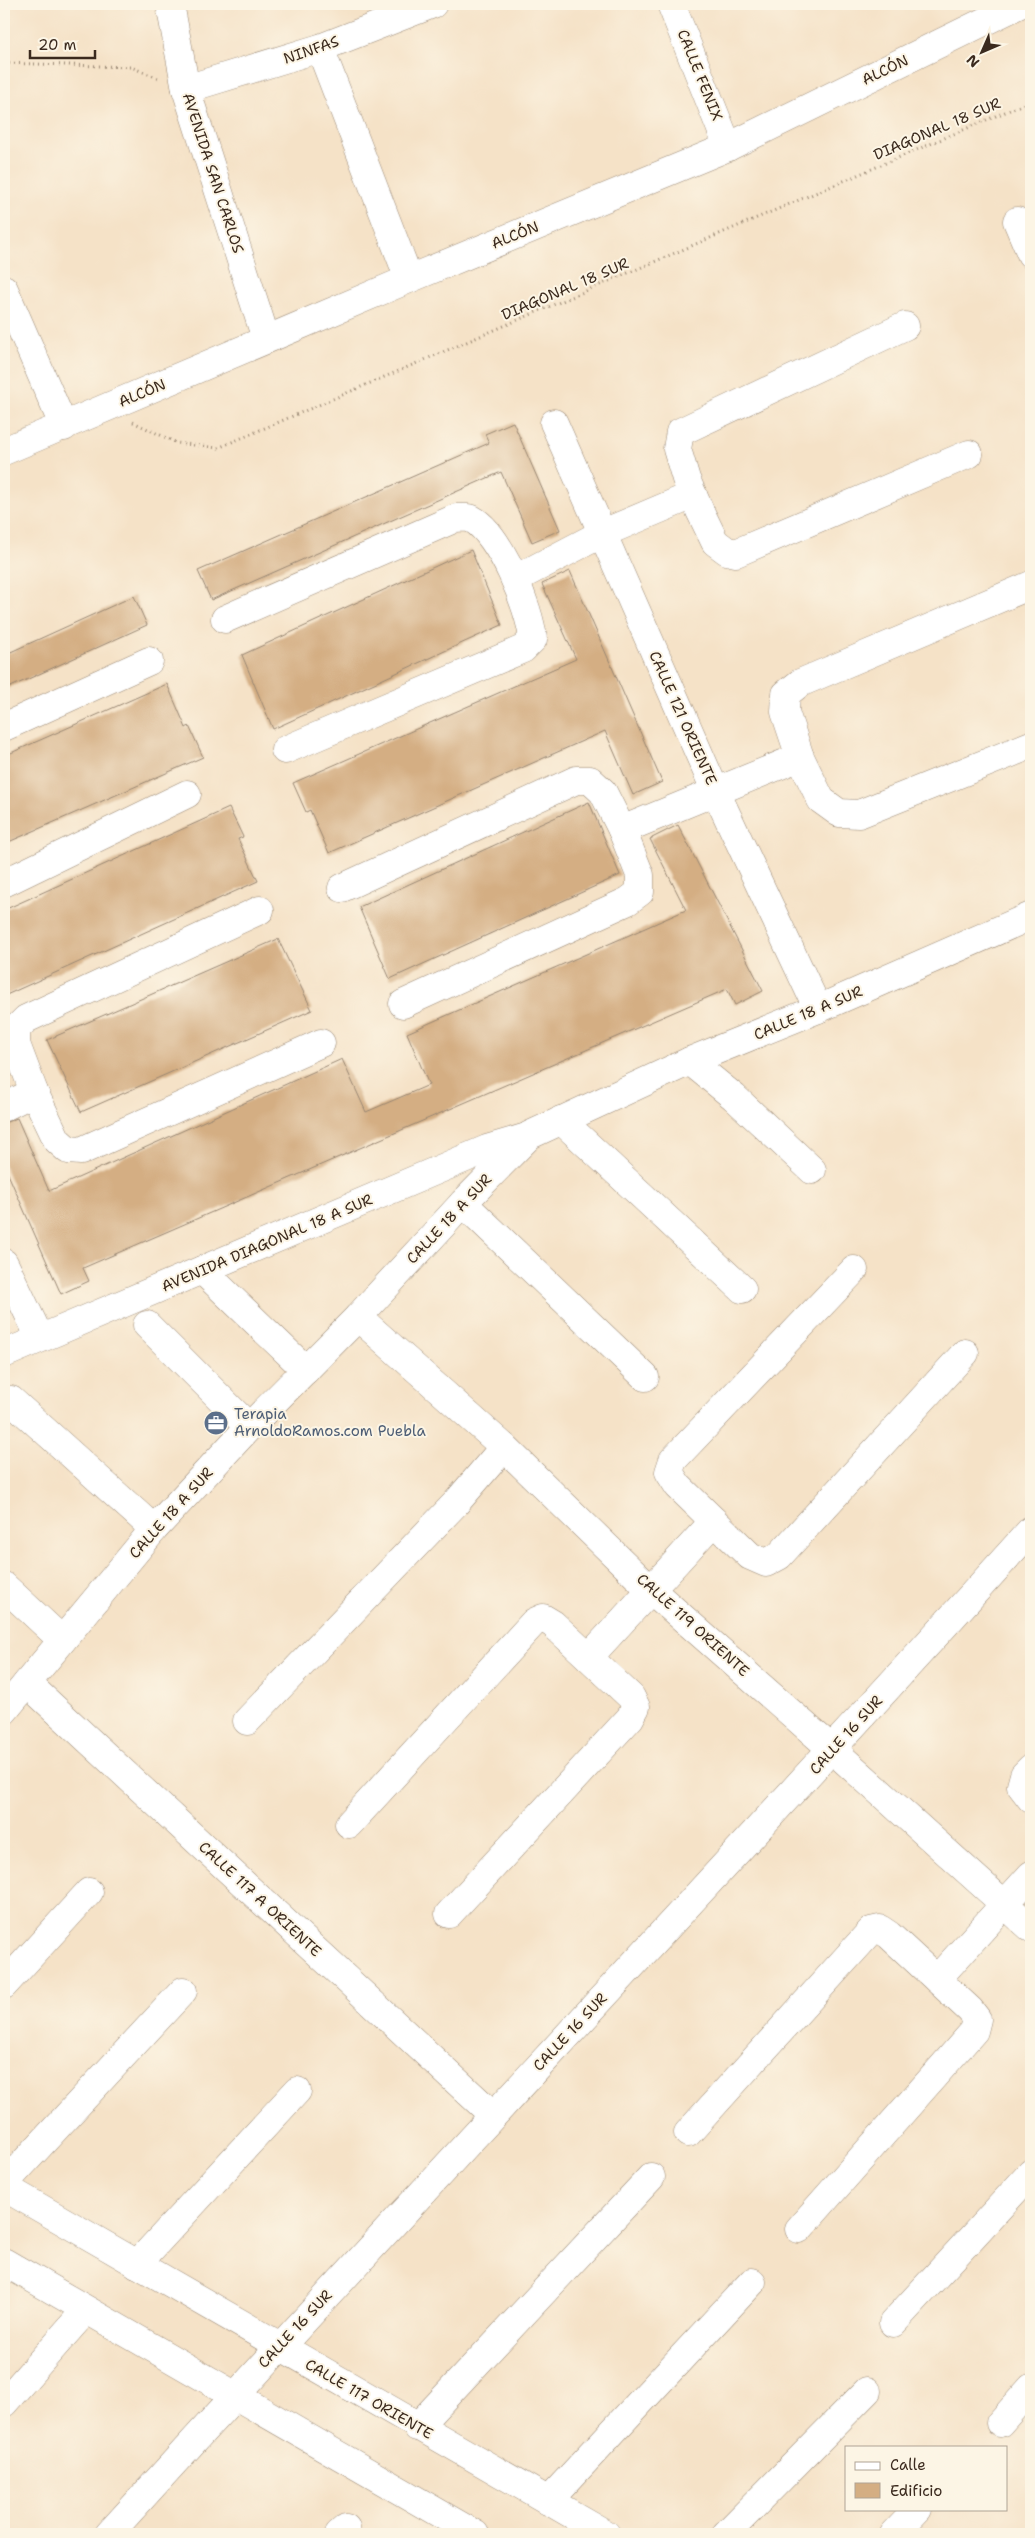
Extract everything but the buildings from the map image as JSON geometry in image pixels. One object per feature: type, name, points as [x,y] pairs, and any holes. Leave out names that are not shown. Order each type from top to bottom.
[{"type":"street","name":"AVENIDA SAN CARLOS","points":[[170,4],[186,89],[266,339]]},
{"type":"street","name":"NINFAS","points":[[186,89],[320,48],[433,4]]},
{"type":"street","name":"CALLE FENIX","points":[[671,4],[728,147]]},
{"type":"street","name":"ALCÓN","points":[[4,451],[64,427],[266,339],[728,147],[1020,4]]},
{"type":"street","points":[[320,48],[409,279]]},
{"type":"street","points":[[1017,221],[1031,254]]},
{"type":"street","points":[[4,289],[64,427]]},
{"type":"street","points":[[905,326],[680,432],[677,449],[693,496],[715,542],[727,551],[736,553],[969,454]]},
{"type":"street","name":"CALLE 121 ORIENTE","points":[[554,423],[601,534],[715,790],[818,1009]]},
{"type":"street","points":[[515,579],[601,534],[693,496]]},
{"type":"street","points":[[224,619],[456,518],[470,518],[485,530],[515,579],[533,632],[533,639],[524,649],[285,750]]},
{"type":"street","points":[[1031,585],[800,683],[786,694],[785,712],[800,757],[821,800],[839,813],[860,814],[1031,745]]},
{"type":"street","points":[[4,727],[149,661]]},
{"type":"street","points":[[622,830],[715,790],[800,757]]},
{"type":"street","points":[[342,888],[576,780],[590,780],[603,792],[622,830],[640,875],[640,892],[628,901],[403,1004]]},
{"type":"street","points":[[4,883],[188,794]]},
{"type":"street","points":[[260,910],[26,1019],[16,1029],[16,1044],[34,1092],[57,1140],[68,1150],[80,1151],[321,1043]]},
{"type":"street","name":"CALLE 18 A SUR","points":[[4,1711],[154,1529],[249,1427],[358,1318],[463,1203],[530,1135],[690,1061],[818,1009],[1031,916]]},
{"type":"street","points":[[690,1061],[812,1170]]},
{"type":"street","points":[[4,1106],[34,1092]]},
{"type":"street","points":[[561,1120],[742,1289]]},
{"type":"street","name":"AVENIDA DIAGONAL 18 A SUR","points":[[4,1354],[487,1149],[530,1135]]},
{"type":"street","points":[[463,1203],[644,1378]]},
{"type":"street","points":[[4,1263],[40,1338]]},
{"type":"street","points":[[202,1270],[306,1370]]},
{"type":"street","points":[[854,1270],[673,1460],[669,1472],[678,1486],[750,1556],[766,1563],[779,1556],[965,1353]]},
{"type":"street","name":"CALLE 119 ORIENTE","points":[[358,1318],[504,1447],[651,1590],[1031,1928]]},
{"type":"street","points":[[146,1326],[249,1427]]},
{"type":"street","points":[[11,1400],[154,1529]]},
{"type":"street","points":[[247,1721],[449,1510],[504,1447]]},
{"type":"street","points":[[588,1657],[714,1521]]},
{"type":"street","name":"CALLE 16 SUR","points":[[109,2534],[279,2346],[833,1750],[1031,1530]]},
{"type":"street","points":[[4,1586],[62,1640]]},
{"type":"street","points":[[349,1824],[534,1622],[543,1618],[553,1624],[631,1697],[636,1707],[630,1718],[449,1914]]},
{"type":"street","name":"CALLE 117 A ORIENTE","points":[[27,1683],[493,2115]]},
{"type":"street","points":[[1031,1768],[1024,1775],[1021,1786],[1031,1799]]},
{"type":"street","points":[[937,1978],[1031,1875]]},
{"type":"street","points":[[4,1985],[89,1892]]},
{"type":"street","points":[[688,2133],[871,1931],[880,1929],[889,1935],[937,1978],[977,2019],[974,2031],[799,2229]]},
{"type":"street","points":[[4,2186],[183,1991]]},
{"type":"street","points":[[137,2264],[297,2091]]},
{"type":"street","points":[[894,2323],[1031,2173]]},
{"type":"street","points":[[417,2427],[651,2177]]},
{"type":"street","name":"CALLE 117 ORIENTE","points":[[4,2186],[417,2427],[606,2534]]},
{"type":"street","points":[[4,2262],[476,2534]]},
{"type":"street","points":[[548,2501],[752,2282]]},
{"type":"street","points":[[4,2403],[86,2310]]},
{"type":"street","points":[[1000,2422],[1031,2388]]},
{"type":"street","points":[[726,2534],[867,2391]]},
{"type":"street","points":[[894,2534],[917,2510]]},
{"type":"path","points":[[4,63],[131,67],[186,89]]},
{"type":"path","name":"DIAGONAL 18 SUR","points":[[105,409],[177,443],[218,448],[1031,101]]},
{"type":"place","name":"Terapia ArnoldoRamos.com Puebla","points":[[216,1423]]}]
